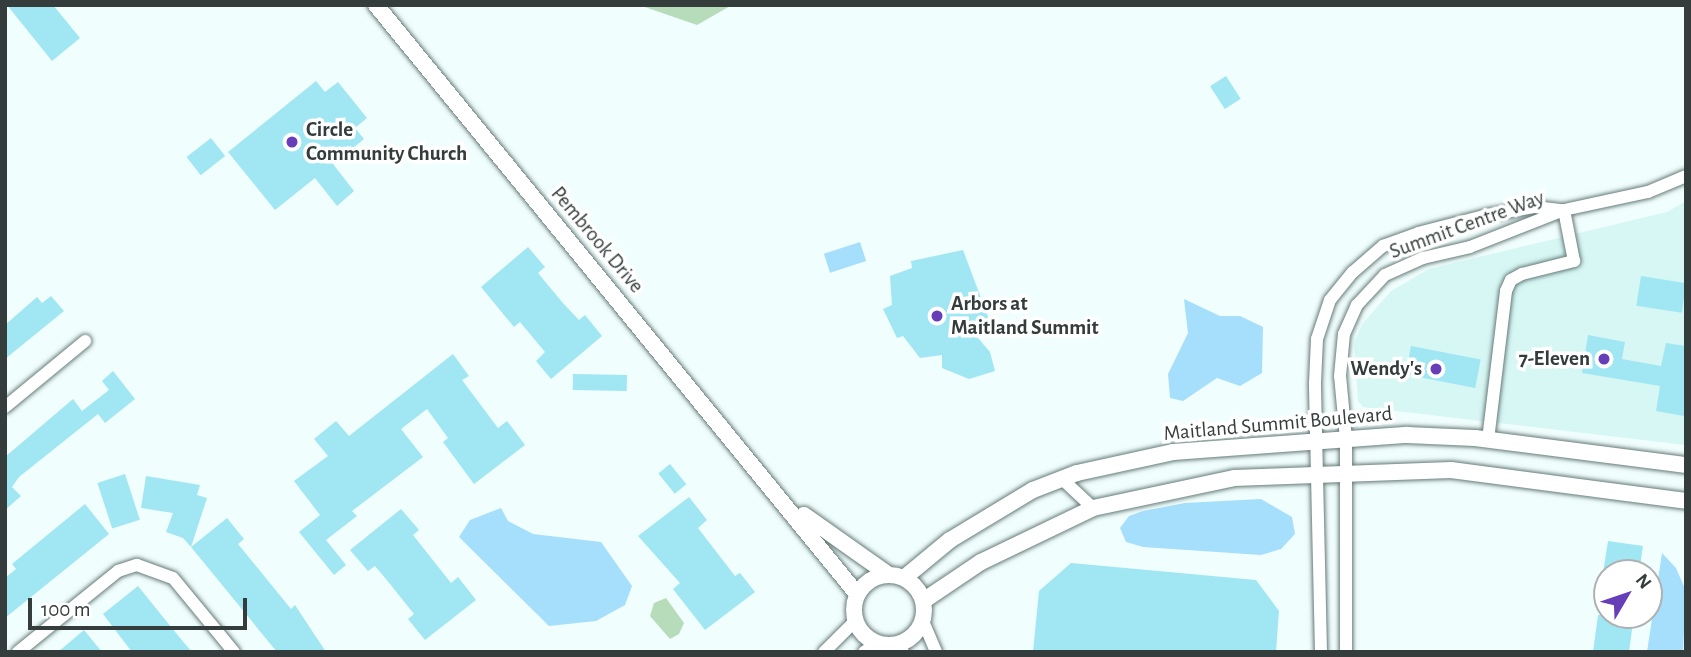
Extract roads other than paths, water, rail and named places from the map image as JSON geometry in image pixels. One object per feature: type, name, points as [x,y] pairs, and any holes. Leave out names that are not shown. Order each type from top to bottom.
[{"type":"street","name":"Pembrook Drive","points":[[376,5],[785,501],[857,594]]},
{"type":"street","name":"Summit Centre Way","points":[[1346,652],[1347,471],[1340,376],[1344,334],[1357,304],[1385,275],[1564,210],[1648,192],[1686,176]]},
{"type":"street","name":"Summit Centre Way","points":[[1321,652],[1315,474],[1318,440],[1317,340],[1330,300],[1353,272],[1383,246],[1418,233],[1500,213],[1535,208],[1564,210]]},
{"type":"street","name":"Summit Centre Way","points":[[1488,440],[1506,291],[1511,281],[1522,274],[1574,261],[1564,210]]},
{"type":"street","points":[[5,407],[85,341]]},
{"type":"street","name":"Maitland Summit Boulevard","points":[[896,576],[998,509],[1061,478],[1077,472],[1173,452],[1406,435],[1488,440],[1686,465]]},
{"type":"street","points":[[923,601],[981,562],[1093,508],[1188,485],[1347,471],[1451,470],[1686,502]]},
{"type":"street","points":[[1077,472],[1093,508]]},
{"type":"street","points":[[1061,478],[1093,508]]},
{"type":"street","name":"Pembrook Drive","points":[[785,501],[896,576]]},
{"type":"street","points":[[18,652],[118,571],[136,565],[173,578],[234,652]]},
{"type":"street","points":[[923,621],[917,633],[900,649],[870,648],[855,621],[857,594],[875,577],[896,576],[923,601],[923,621],[936,652]]},
{"type":"street","points":[[824,652],[855,621]]},
{"type":"water","points":[[860,242],[866,261],[830,273],[824,254]]},
{"type":"water","points":[[1184,299],[1220,316],[1240,316],[1263,327],[1262,373],[1240,386],[1217,378],[1183,401],[1170,398],[1168,374],[1188,333]]},
{"type":"water","points":[[1261,499],[1292,517],[1295,534],[1281,549],[1261,555],[1143,547],[1126,542],[1120,528],[1129,516],[1143,511],[1185,503]]},
{"type":"water","points":[[501,508],[508,521],[533,534],[601,542],[632,586],[625,605],[596,621],[549,626],[459,537],[470,520]]},
{"type":"water","points":[[1662,553],[1676,568],[1686,591],[1683,652],[1647,652],[1650,629],[1663,629]]},
{"type":"place","name":"Circle Community Church","points":[[292,142]]},
{"type":"place","name":"Arbors at Maitland Summit","points":[[937,316]]},
{"type":"place","name":"7-Eleven","points":[[1604,359]]},
{"type":"place","name":"Wendy's","points":[[1436,369]]}]
